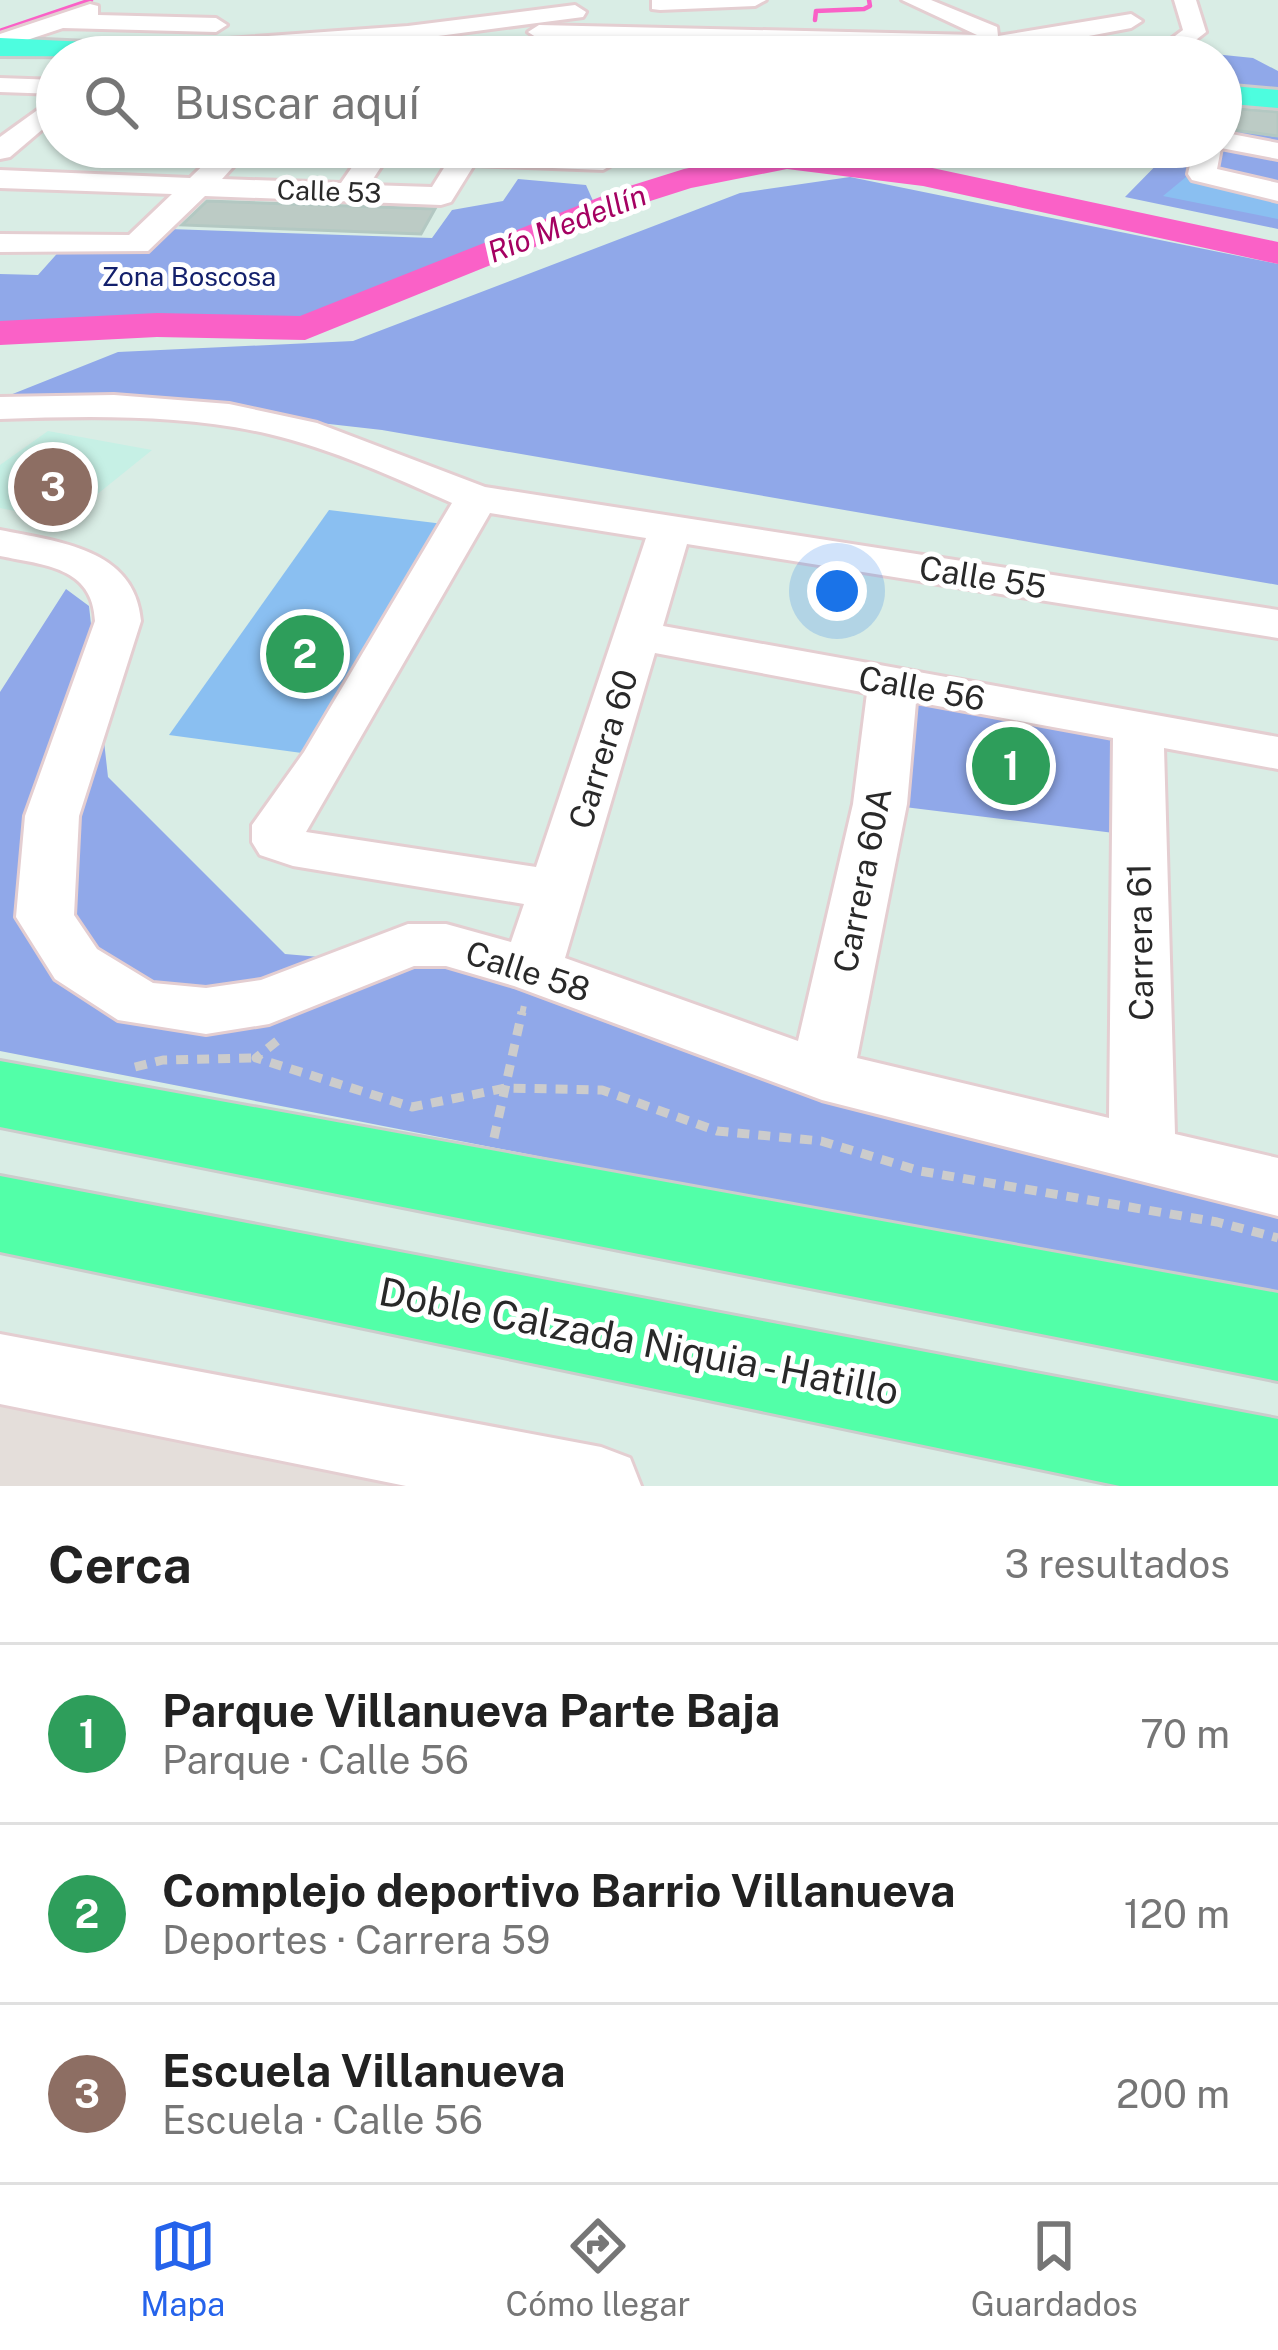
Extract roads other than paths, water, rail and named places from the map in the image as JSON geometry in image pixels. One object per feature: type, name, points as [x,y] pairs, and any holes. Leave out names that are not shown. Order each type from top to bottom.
[{"type":"highway","points":[[0,1094],[1278,1337]]},
{"type":"highway","name":"Doble Calzada Niquia - Hatillo","points":[[0,1214],[1244,1471]]},
{"type":"main road","points":[[0,45],[36,48]]},
{"type":"main road","points":[[1242,98],[1278,99]]},
{"type":"street","points":[[0,45],[121,0]]},
{"type":"street","points":[[130,36],[177,0]]},
{"type":"street","points":[[408,33],[465,21],[507,0]]},
{"type":"street","points":[[363,36],[615,7],[752,0],[741,36]]},
{"type":"street","points":[[913,0],[996,36]]},
{"type":"street","points":[[1055,36],[1131,21],[1115,13],[1118,0]]},
{"type":"street","points":[[1186,0],[1195,32],[1189,36]]},
{"type":"street","points":[[61,21],[216,25]]},
{"type":"street","points":[[535,36],[542,27],[630,36]]},
{"type":"street","points":[[0,88],[36,91]]},
{"type":"street","points":[[7,134],[36,110]]},
{"type":"street","points":[[1242,144],[1278,151]]},
{"type":"street","points":[[192,191],[206,168]]},
{"type":"street","points":[[0,240],[137,244],[216,168]]},
{"type":"street","points":[[349,193],[366,168]]},
{"type":"street","name":"Calle 53","points":[[0,182],[441,196],[459,168]]},
{"type":"street","points":[[1203,168],[1202,173],[1278,192]]},
{"type":"street","name":"Calle 55","points":[[0,408],[136,406],[233,415],[368,451],[475,498],[1278,624]]},
{"type":"street","points":[[475,498],[464,525],[337,740],[279,825],[279,842],[560,890]]},
{"type":"street","name":"Carrera 60","points":[[532,969],[671,527]]},
{"type":"street","name":"Calle 58","points":[[0,543],[77,562],[108,578],[120,601],[118,621],[52,816],[45,917],[76,964],[140,1004],[206,1011],[269,1001],[408,945],[446,945],[532,969],[822,1075],[1278,1187]]},
{"type":"street","name":"Calle 56","points":[[638,636],[1278,753]]},
{"type":"street","name":"Carrera 60A","points":[[822,1075],[880,804],[893,683]]},
{"type":"street","name":"Carrera 61","points":[[1138,727],[1142,1156]]},
{"type":"street","points":[[0,1369],[601,1486]]},
{"type":"waterway","points":[[0,31],[91,0]]},
{"type":"waterway","points":[[815,20],[816,11],[864,9],[870,6],[869,0]]},
{"type":"waterway","name":"Río Medellín","points":[[0,333],[157,325],[305,328],[632,196],[741,168]]},
{"type":"waterway","name":"Río Medellín","points":[[859,168],[923,176],[1278,253]]},
{"type":"place","name":"Escuela Villanueva","points":[[53,487]]},
{"type":"place","name":"Complejo deportivo Barrio Villanueva","points":[[305,654]]},
{"type":"place","name":"Parque Villanueva Parte Baja","points":[[1011,766]]},
{"type":"park label","name":"Zona Boscosa","points":[[189,277]]}]
